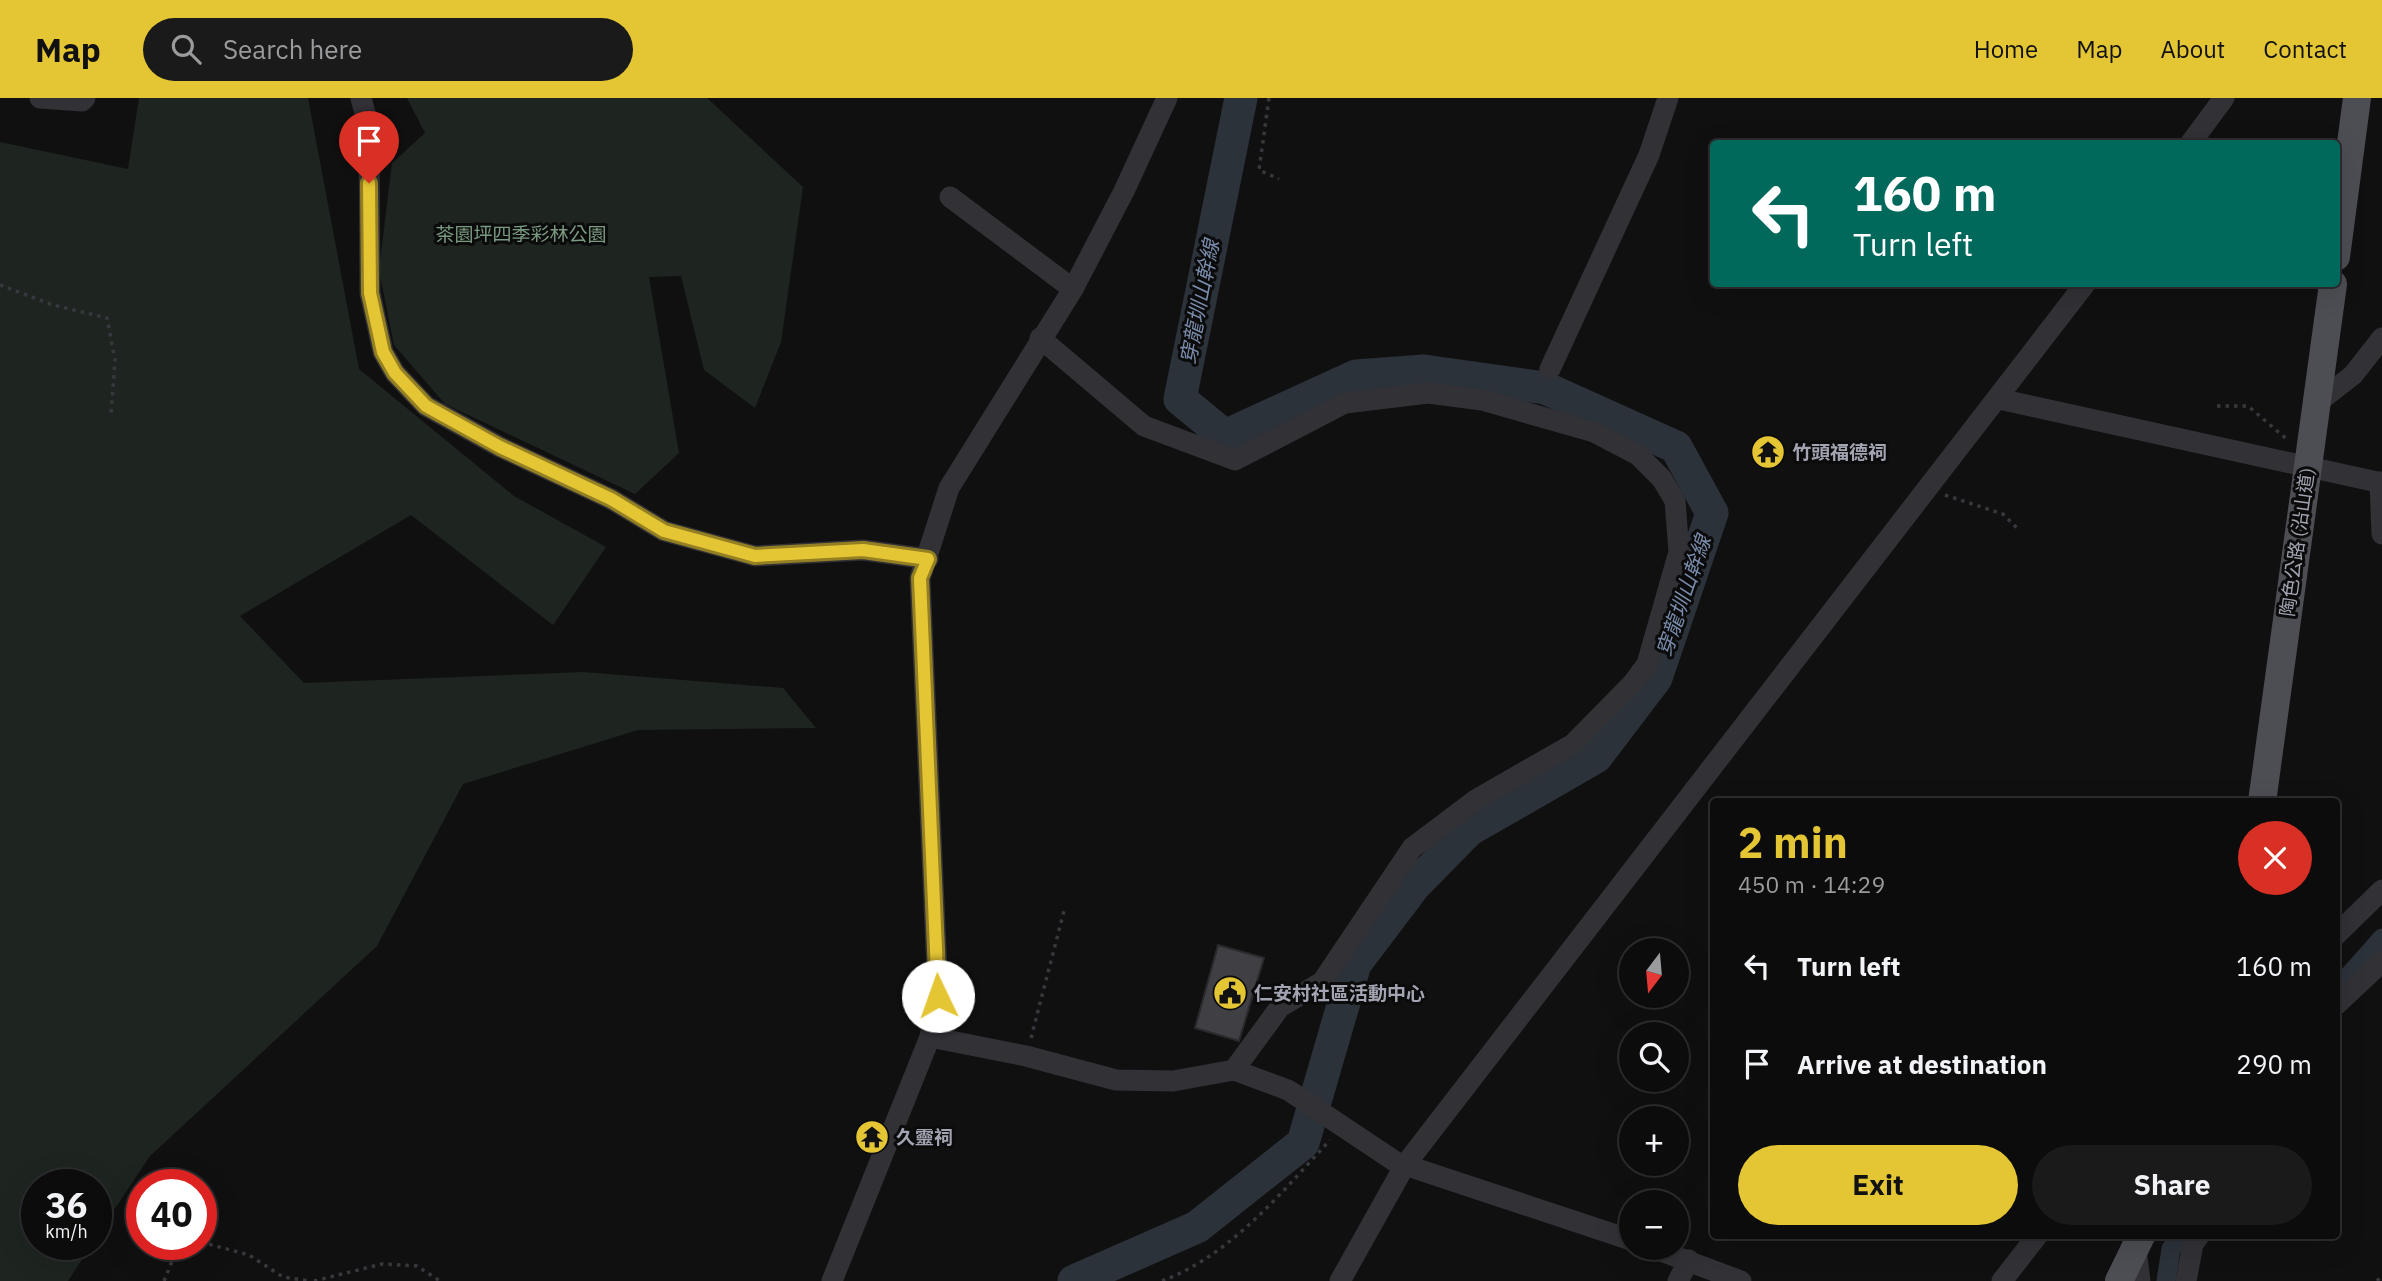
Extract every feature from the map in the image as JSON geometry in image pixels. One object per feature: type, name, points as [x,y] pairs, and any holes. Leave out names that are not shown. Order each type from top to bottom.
[{"type":"main road","points":[[2340,227],[2357,98]]},
{"type":"main road","name":"陶色公路 (沿山道)","points":[[2263,798],[2333,287]]},
{"type":"main road","points":[[2119,1281],[2139,1242]]},
{"type":"street","points":[[40,98],[85,98]]},
{"type":"street","points":[[361,98],[369,128],[373,305],[383,352],[395,373],[426,406],[500,447],[611,499],[664,531],[755,556],[863,550],[928,559]]},
{"type":"street","points":[[832,1281],[930,1037],[938,996],[920,578],[948,488],[1073,289],[1124,191],[1167,98]]},
{"type":"street","points":[[1550,369],[1649,155],[1668,98]]},
{"type":"street","points":[[2193,140],[2218,100]]},
{"type":"street","points":[[950,197],[1073,289]]},
{"type":"street","points":[[1340,1281],[1405,1166],[2083,287]]},
{"type":"street","points":[[1040,338],[1144,426],[1235,460],[1345,403],[1428,394],[1482,400],[1594,432],[1638,455],[1662,480],[1675,501],[1679,552],[1647,664],[1633,683],[1573,744],[1477,799],[1412,848],[1322,982],[1280,1007],[1234,1070]]},
{"type":"street","points":[[2318,402],[2353,376],[2382,338]]},
{"type":"street","points":[[1999,399],[2381,483],[2382,534]]},
{"type":"street","points":[[2340,931],[2382,890]]},
{"type":"street","points":[[2340,1001],[2382,962]]},
{"type":"street","points":[[930,1037],[1026,1056],[1116,1080],[1173,1081],[1234,1070],[1288,1090],[1405,1166],[1619,1236]]},
{"type":"street","points":[[2002,1281],[2035,1239]]},
{"type":"street","points":[[2186,1281],[2193,1244],[2197,1239]]},
{"type":"street","points":[[2139,1242],[2140,1281]]},
{"type":"street","points":[[1678,1281],[1689,1260],[1741,1281]]},
{"type":"path","points":[[1269,98],[1259,170],[1279,179]]},
{"type":"path","points":[[0,285],[54,305],[107,318],[115,360],[111,415]]},
{"type":"path","points":[[2217,406],[2248,407],[2287,438],[2308,465]]},
{"type":"path","points":[[1927,489],[2003,514],[2019,530]]},
{"type":"path","points":[[1026,1056],[1064,911]]},
{"type":"path","points":[[1162,1281],[1191,1270],[1239,1234],[1338,1122]]},
{"type":"path","points":[[217,1246],[249,1255],[283,1277],[312,1281],[382,1264],[417,1266],[440,1281]]},
{"type":"path","points":[[164,1281],[173,1260]]},
{"type":"path","points":[[2377,1281],[2382,1276]]},
{"type":"green space","points":[[139,98],[308,98],[359,369],[514,496],[606,547],[553,625],[411,515],[240,616],[304,683],[583,672],[783,688],[816,728],[638,730],[463,784],[377,946],[150,1156],[141,1169],[126,1169],[126,1192],[112,1213],[112,1169],[21,1169],[21,1260],[82,1260],[68,1281],[0,1281],[0,142],[128,169]]},
{"type":"green space","name":"茶園坪四季彩林公園","points":[[407,98],[707,98],[803,187],[781,342],[755,408],[704,370],[681,276],[649,277],[679,453],[635,494],[445,404],[394,345],[379,270],[392,163],[425,133]]},
{"type":"building","name":"仁安村社區活動中心","points":[[1218,945],[1264,958],[1239,1041],[1195,1028]]},
{"type":"waterway","name":"穿龍圳山幹線","points":[[1074,1281],[1197,1227],[1303,1143],[1355,964],[1414,886],[1469,830],[1596,757],[1656,678],[1712,513],[1676,447],[1545,388],[1424,371],[1356,376],[1225,436],[1180,399],[1241,98]]},
{"type":"waterway","points":[[2340,985],[2382,938]]},
{"type":"waterway","points":[[2166,1281],[2171,1249],[2178,1239]]},
{"type":"place","name":"竹頭福德祠","points":[[1768,452]]},
{"type":"place","name":"仁安村社區活動中心","points":[[1230,993]]},
{"type":"place","name":"久靈祠","points":[[872,1137]]},
{"type":"route","points":[[369,183],[370,293],[383,352],[395,373],[426,406],[500,447],[611,499],[664,531],[755,556],[863,550],[928,559],[920,578],[938,996]]}]
